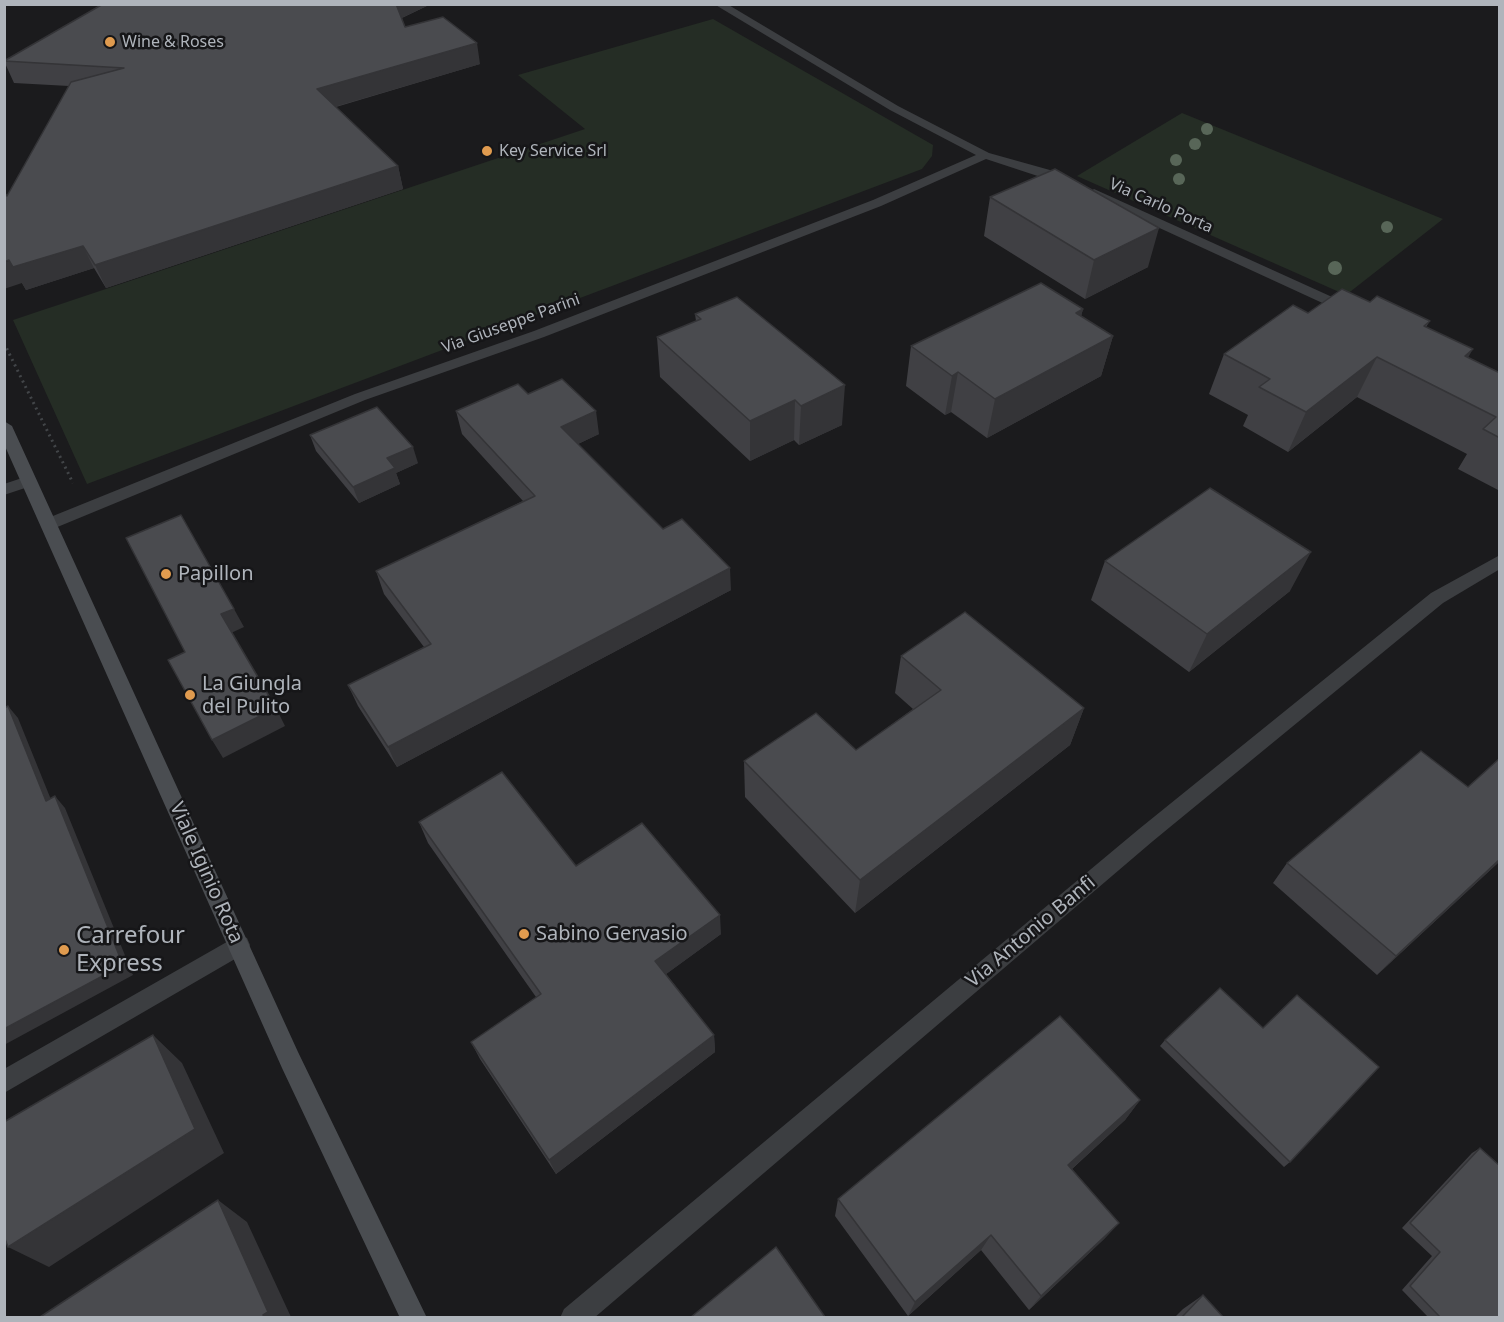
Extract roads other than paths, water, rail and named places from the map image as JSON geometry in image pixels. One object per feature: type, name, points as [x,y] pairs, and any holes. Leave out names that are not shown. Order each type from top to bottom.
[{"type":"street","name":"Via Carlo Porta","points":[[718,4],[894,108],[985,155],[1053,175],[1364,317]]},
{"type":"street","name":"Via Giuseppe Parini","points":[[49,524],[360,397],[539,334],[877,203],[985,155]]},
{"type":"street","name":"Viale Iginio Rota","points":[[4,426],[290,1060],[414,1317]]},
{"type":"street","points":[[4,490],[28,481]]},
{"type":"street","name":"Via Antonio Banfi","points":[[573,1317],[1146,835],[1437,598],[1500,561]]},
{"type":"street","points":[[4,1082],[239,945]]},
{"type":"place","name":"Wine & Roses","points":[[110,42]]},
{"type":"place","name":"Key Service Srl","points":[[487,151]]},
{"type":"place","name":"Papillon","points":[[166,574]]},
{"type":"place","name":"La Giungla del Pulito","points":[[190,695]]},
{"type":"place","name":"Sabino Gervasio","points":[[524,934]]},
{"type":"place","name":"Carrefour Express","points":[[64,950]]}]
